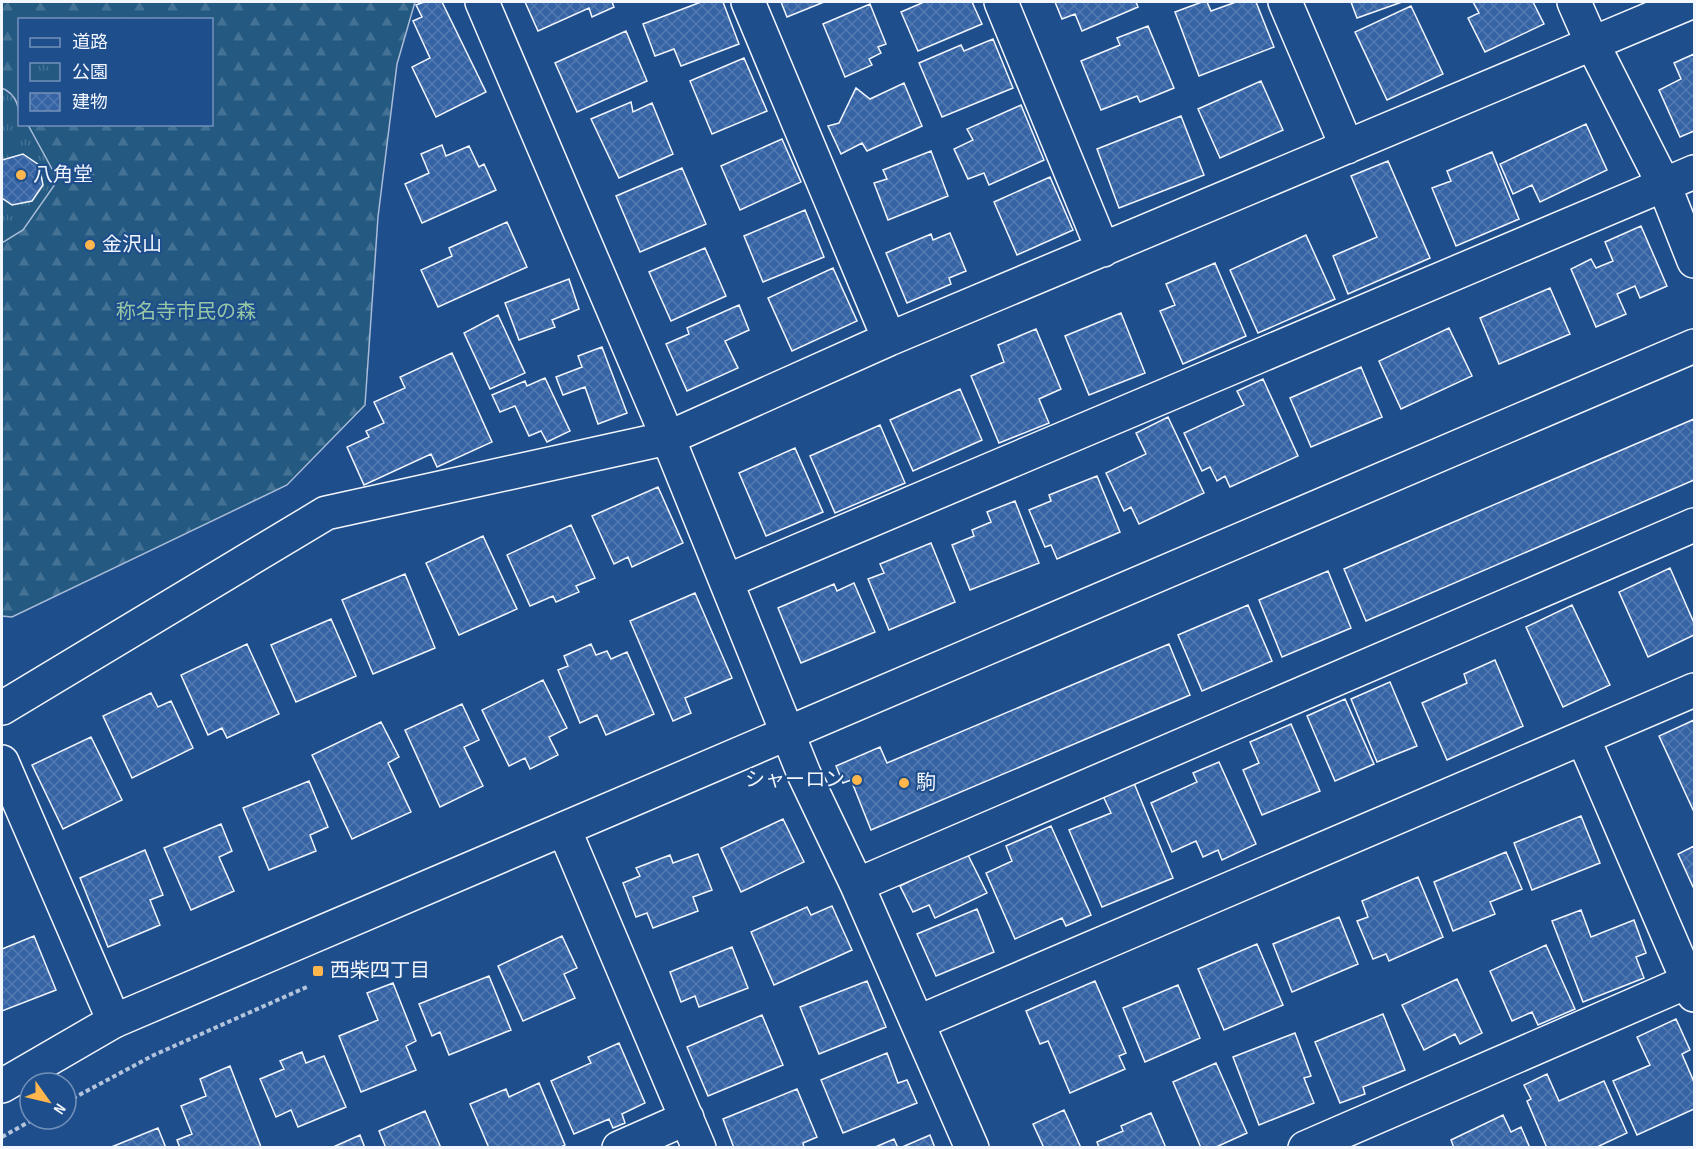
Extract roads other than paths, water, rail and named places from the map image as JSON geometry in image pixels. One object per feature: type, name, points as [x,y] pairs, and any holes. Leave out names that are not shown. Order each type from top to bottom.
[{"type":"street","points":[[482,2],[668,438],[786,732],[858,885],[972,1148]]},
{"type":"street","points":[[748,2],[889,339]]},
{"type":"street","points":[[1001,2],[1103,250]]},
{"type":"street","points":[[1285,2],[1347,147]]},
{"type":"street","points":[[1574,2],[1592,43],[1664,185],[1695,261]]},
{"type":"street","points":[[2,708],[326,513],[668,438],[889,339],[1691,2]]},
{"type":"street","points":[[727,581],[1695,172]]},
{"type":"street","points":[[2,1086],[114,1022],[786,732],[1695,346]]},
{"type":"street","points":[[858,885],[1695,525]]},
{"type":"street","points":[[919,1022],[1695,690]]},
{"type":"street","points":[[1305,1148],[1692,988],[1583,738]]},
{"type":"street","points":[[2,762],[114,1022]]},
{"type":"street","points":[[564,829],[699,1148]]},
{"type":"street","points":[[619,1148],[687,1118]]},
{"type":"place","name":"八角堂","points":[[21,175]]},
{"type":"place","name":"金沢山","points":[[90,245]]},
{"type":"place","name":"シャーロン","points":[[857,780]]},
{"type":"place","name":"駒","points":[[904,783]]},
{"type":"place","name":"西柴四丁目","points":[[318,971]]},
{"type":"park label","name":"称名寺市民の森","points":[[186,312]]}]
